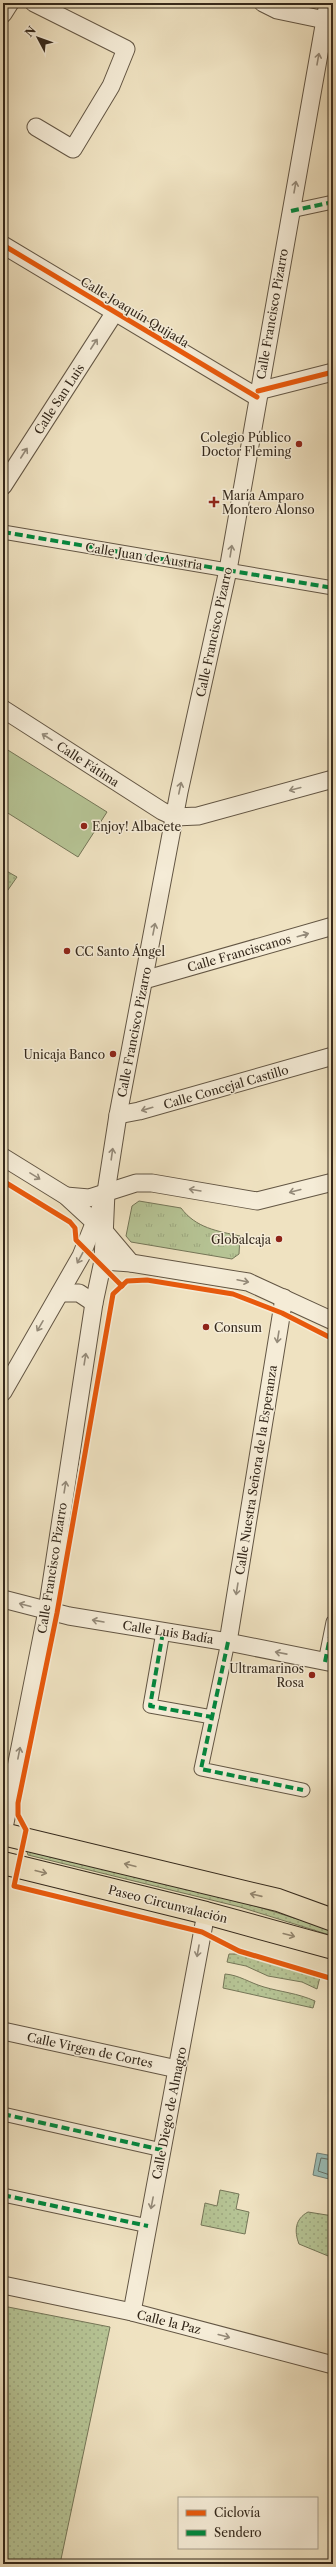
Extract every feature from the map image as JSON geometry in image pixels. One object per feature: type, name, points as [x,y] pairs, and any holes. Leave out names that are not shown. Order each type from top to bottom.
[{"type":"main road","points":[[3,1833],[278,1900],[333,1920]]},
{"type":"main road","name":"Paseo Circunvalación","points":[[3,1862],[206,1913],[333,1948]]},
{"type":"street","points":[[3,14],[10,3]]},
{"type":"street","points":[[34,3],[126,49],[111,86],[73,149],[36,127]]},
{"type":"street","points":[[263,3],[277,10],[329,20]]},
{"type":"street","name":"Calle Francisco Pizarro","points":[[3,1833],[47,1611],[94,1303],[103,1261],[100,1226],[118,1115],[175,817],[228,570],[291,210],[329,20],[328,3]]},
{"type":"street","points":[[291,210],[333,202]]},
{"type":"street","name":"Calle Joaquín Quijada","points":[[3,245],[115,312],[258,394]]},
{"type":"street","name":"Calle San Luis","points":[[3,486],[8,468],[115,312]]},
{"type":"street","points":[[258,394],[333,372]]},
{"type":"street","name":"Calle Juan de Austria","points":[[3,532],[333,588]]},
{"type":"street","name":"Calle Fátima","points":[[3,709],[162,811],[175,817]]},
{"type":"street","points":[[175,817],[198,816],[333,779]]},
{"type":"street","name":"Calle Franciscanos","points":[[144,980],[333,926]]},
{"type":"street","name":"Calle Concejal Castillo","points":[[118,1115],[139,1111],[333,1056]]},
{"type":"street","points":[[3,1157],[66,1196],[100,1226],[131,1263]]},
{"type":"street","points":[[66,1196],[90,1198],[136,1183],[152,1183],[257,1201],[333,1182]]},
{"type":"street","points":[[3,1392],[81,1256],[100,1226]]},
{"type":"street","points":[[103,1261],[131,1263],[248,1282],[333,1321]]},
{"type":"street","points":[[60,1292],[79,1293],[94,1303]]},
{"type":"street","name":"Calle Nuestra Señora de la Esperanza","points":[[228,1642],[284,1298]]},
{"type":"street","name":"Calle Luis Badía","points":[[3,1599],[47,1611],[228,1642],[329,1662]]},
{"type":"street","points":[[329,1662],[333,1622]]},
{"type":"street","points":[[164,1632],[150,1706],[212,1716]]},
{"type":"street","points":[[228,1642],[201,1769],[303,1790]]},
{"type":"street","points":[[278,1900],[333,1914]]},
{"type":"street","name":"Calle Diego de Almagro","points":[[132,2312],[206,1913]]},
{"type":"street","name":"Calle Virgen de Cortes","points":[[3,2031],[177,2069]]},
{"type":"street","points":[[3,2114],[162,2150]]},
{"type":"street","points":[[3,2195],[148,2226]]},
{"type":"street","name":"Calle la Paz","points":[[3,2285],[132,2312],[333,2365]]},
{"type":"green space","points":[[3,747],[107,812],[78,857],[3,810]]},
{"type":"green space","points":[[3,869],[17,877],[3,897]]},
{"type":"green space","points":[[139,1201],[181,1208],[193,1220],[208,1228],[240,1236],[239,1254],[232,1259],[131,1242],[126,1236],[132,1206]]},
{"type":"green space","points":[[29,1849],[252,1905],[333,1930],[333,1936],[240,1907],[28,1855],[27,1852]]},
{"type":"green space","points":[[239,1951],[320,1977],[317,1989],[302,1982],[268,1976],[246,1966],[227,1962],[229,1954],[240,1954]]},
{"type":"green space","points":[[225,1974],[235,1976],[264,1987],[308,1998],[315,2001],[313,2008],[223,1988]]},
{"type":"green space","points":[[220,2190],[239,2194],[236,2209],[249,2212],[245,2234],[201,2225],[205,2203],[217,2206]]},
{"type":"green space","points":[[308,2212],[333,2216],[333,2258],[299,2244],[296,2234],[298,2222],[300,2218]]},
{"type":"green space","points":[[3,2306],[110,2327],[60,2564],[3,2564]]},
{"type":"water","points":[[317,2153],[333,2156],[333,2180],[313,2175]]},
{"type":"marked path","points":[[291,211],[333,202]]},
{"type":"marked path","points":[[3,532],[333,588]]},
{"type":"marked path","points":[[325,1662],[333,1622]]},
{"type":"marked path","points":[[163,1632],[150,1706],[212,1717]]},
{"type":"marked path","points":[[228,1642],[201,1769],[303,1790]]},
{"type":"marked path","points":[[3,2114],[162,2150]]},
{"type":"marked path","points":[[3,2195],[148,2226]]},
{"type":"cycle path","points":[[3,245],[257,397]]},
{"type":"cycle path","points":[[258,391],[333,372]]},
{"type":"cycle path","points":[[3,1181],[70,1222],[75,1228],[76,1240],[122,1286]]},
{"type":"cycle path","points":[[333,1339],[282,1313],[233,1294],[147,1280],[127,1281],[113,1294],[57,1613],[18,1803],[18,1815],[26,1830],[14,1886],[202,1932],[239,1951],[333,1979]]},
{"type":"place","name":"Colegio Público Doctor Fleming","points":[[299,444]]},
{"type":"place","name":"María Amparo Montero Alonso","points":[[214,502]]},
{"type":"place","name":"Enjoy! Albacete","points":[[84,826]]},
{"type":"place","name":"CC Santo Ángel","points":[[67,951]]},
{"type":"place","name":"Unicaja Banco","points":[[113,1054]]},
{"type":"place","name":"Globalcaja","points":[[279,1239]]},
{"type":"place","name":"Consum","points":[[206,1327]]},
{"type":"place","name":"Ultramarinos Rosa","points":[[312,1675]]}]
